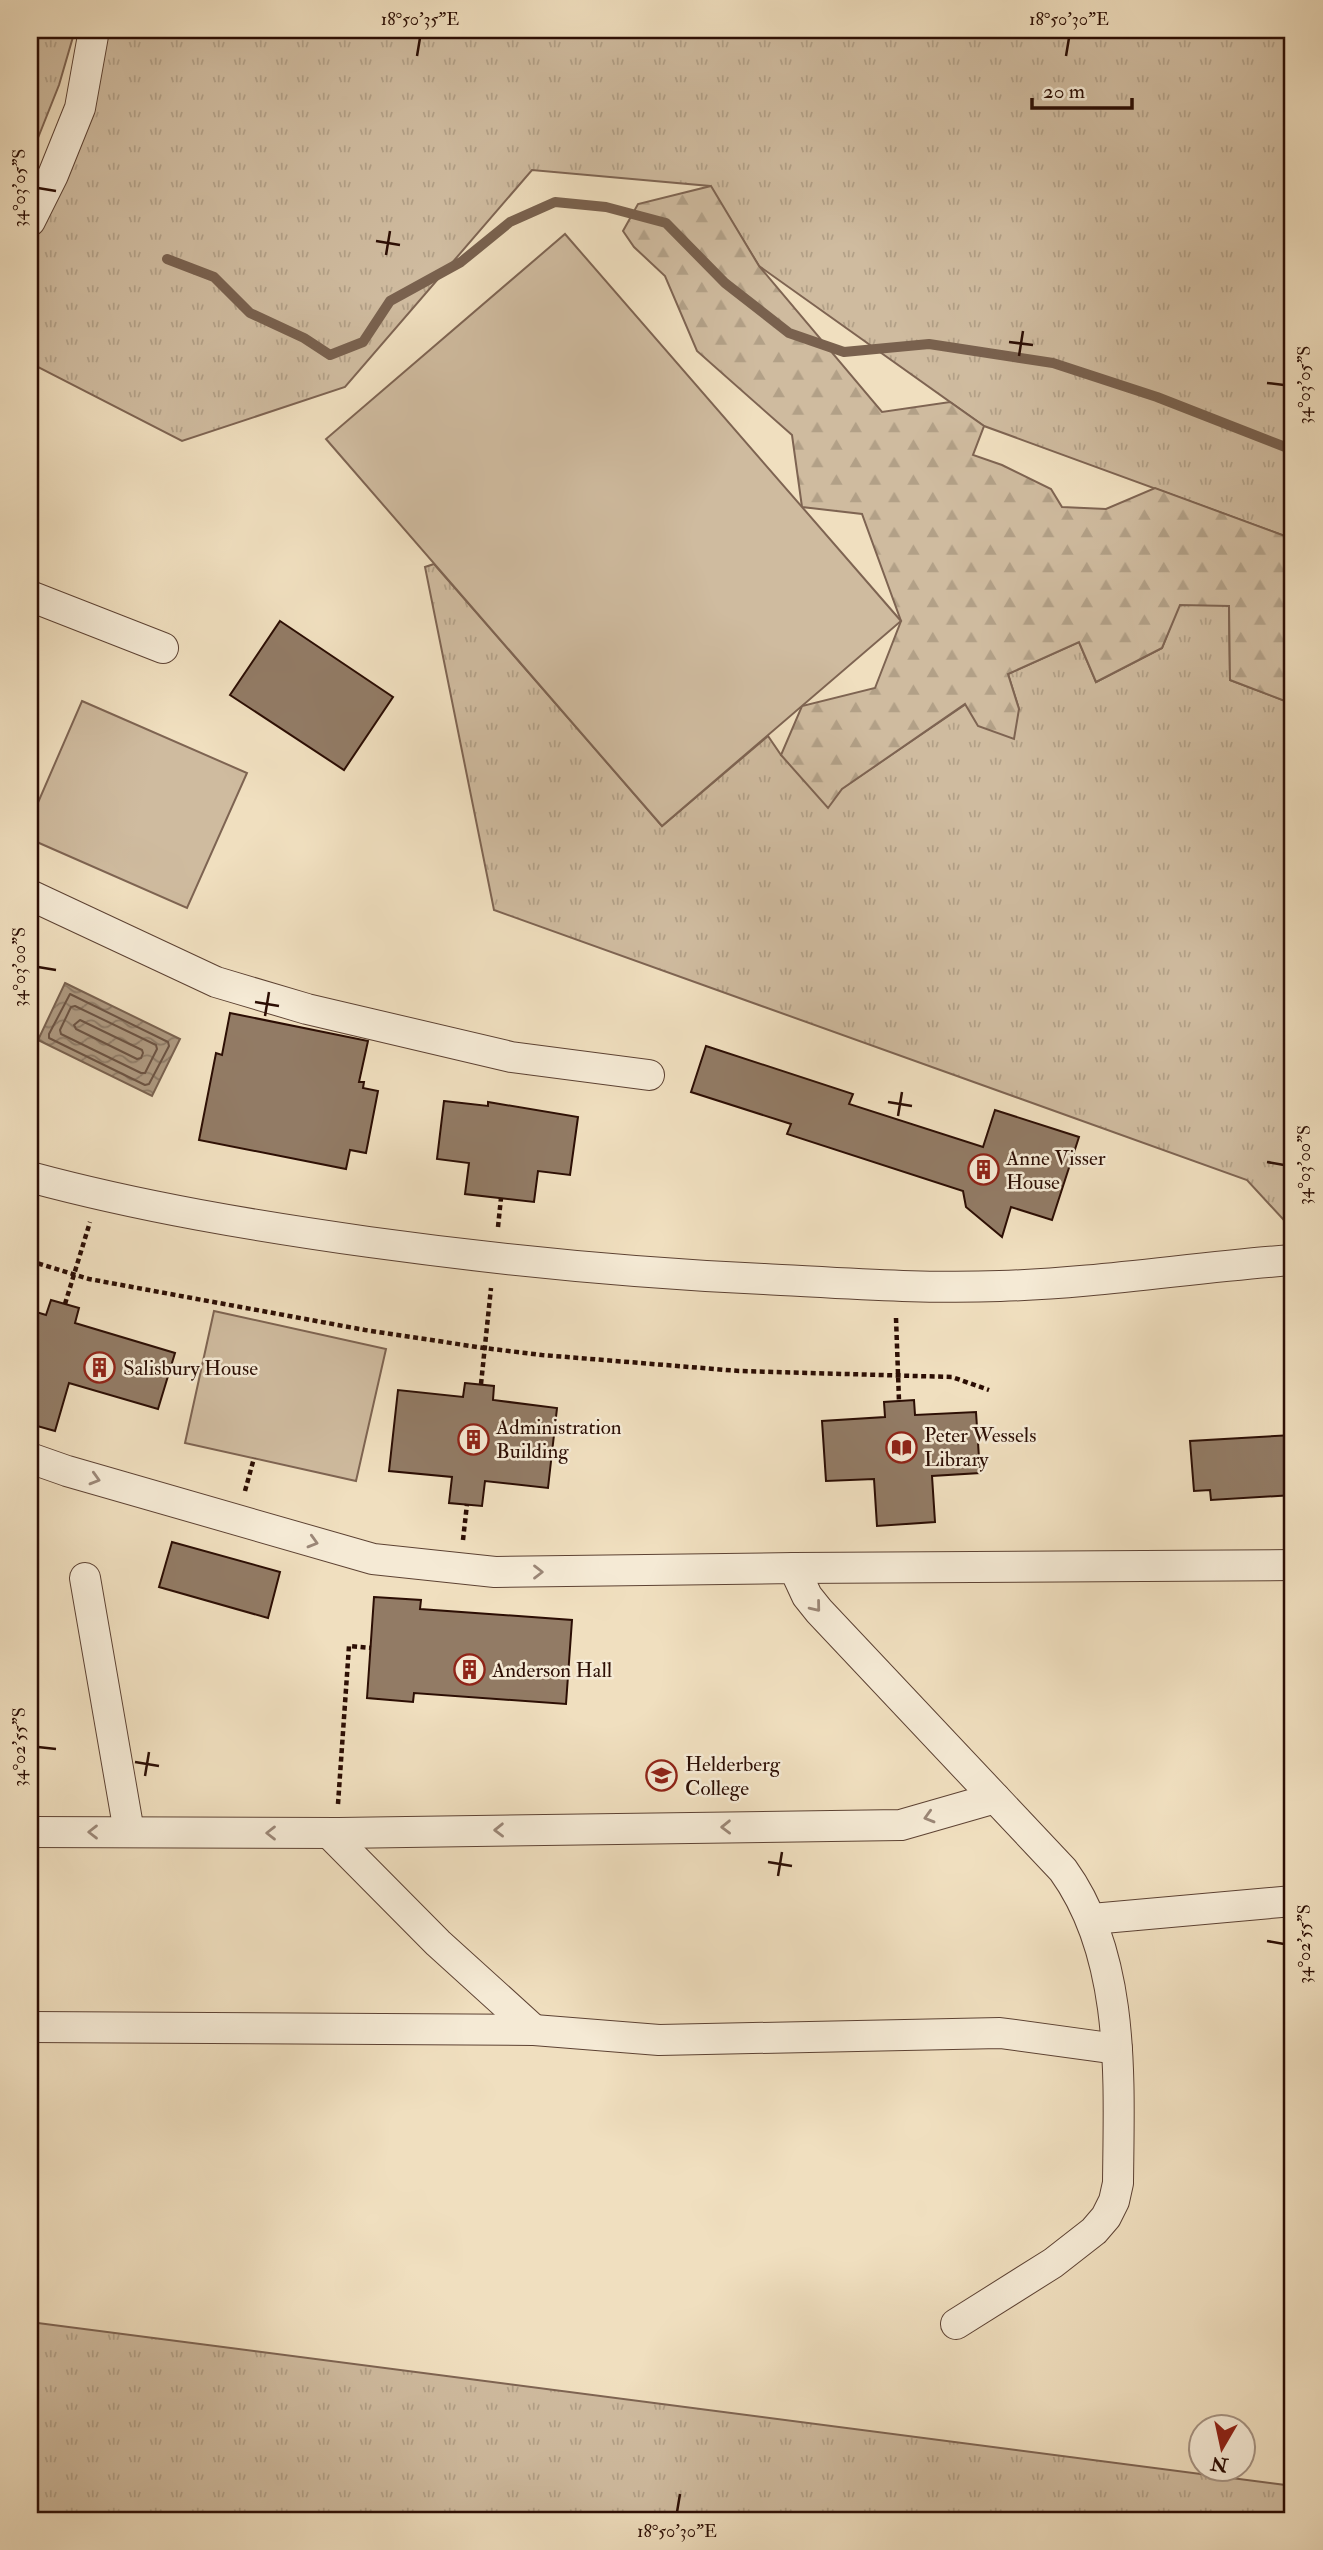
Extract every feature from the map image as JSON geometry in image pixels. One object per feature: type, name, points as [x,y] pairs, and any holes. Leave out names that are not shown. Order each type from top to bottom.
[{"type":"street","points":[[30,221],[53,175],[80,108],[94,30]]},
{"type":"street","points":[[30,596],[163,648]]},
{"type":"street","points":[[30,895],[216,982],[307,1009],[511,1057],[649,1075]]},
{"type":"street","points":[[30,1177],[162,1208],[322,1235],[494,1258],[700,1276],[913,1287],[998,1287],[1073,1283],[1223,1265],[1293,1260]]},
{"type":"street","points":[[30,1458],[373,1559],[495,1572],[1293,1565]]},
{"type":"street","points":[[794,1568],[807,1596],[819,1611],[1063,1870],[1092,1919],[1102,1952],[1117,2049],[1118,2183],[1114,2201],[1106,2217],[1094,2231],[1053,2263],[956,2324]]},
{"type":"street","points":[[85,1578],[129,1832]]},
{"type":"street","points":[[30,1832],[333,1833],[901,1825],[995,1798]]},
{"type":"street","points":[[333,1833],[438,1943],[534,2030]]},
{"type":"street","points":[[1092,1919],[1293,1900]]},
{"type":"street","points":[[30,2026],[534,2030],[659,2040],[1000,2033],[1117,2049]]},
{"type":"path","points":[[65,1304],[91,1219]]},
{"type":"path","points":[[30,1261],[74,1274],[365,1330],[484,1348],[739,1371],[951,1377],[989,1390]]},
{"type":"path","points":[[481,1384],[491,1287]]},
{"type":"path","points":[[896,1317],[899,1401]]},
{"type":"path","points":[[251,1468],[254,1458]]},
{"type":"path","points":[[462,1543],[467,1504]]},
{"type":"path","points":[[333,1833],[349,1646],[371,1648]]},
{"type":"green space","points":[[30,30],[75,30],[59,85],[30,158]]},
{"type":"green space","points":[[106,30],[1293,30],[1293,539],[984,426],[759,266],[710,186],[532,170],[345,387],[182,441],[30,363],[30,246],[90,112]]},
{"type":"green space","points":[[711,186],[759,266],[882,412],[950,402],[984,426],[973,455],[1002,465],[1051,489],[1062,507],[1106,509],[1155,488],[1293,539],[1293,704],[1230,680],[1229,606],[1180,605],[1162,648],[1096,682],[1079,642],[1008,674],[1019,709],[1014,739],[978,726],[965,704],[842,789],[828,808],[781,755],[802,706],[875,688],[901,621],[862,514],[802,507],[792,435],[697,351],[665,276],[634,247],[623,231],[638,204]]},
{"type":"green space","points":[[565,234],[901,621],[662,826],[326,439]]},
{"type":"green space","points":[[434,564],[662,826],[768,736],[781,755],[841,789],[966,704],[1019,709],[1008,674],[1079,642],[1096,682],[1162,648],[1179,605],[1229,605],[1230,680],[1293,704],[1293,1230],[1247,1180],[494,910],[425,567]]},
{"type":"green space","points":[[82,701],[247,773],[187,908],[30,839],[30,821]]},
{"type":"green space","points":[[214,1311],[386,1349],[356,1481],[185,1443]]},
{"type":"green space","points":[[30,2322],[1186,2472],[1186,2484],[1256,2484],[1256,2481],[1293,2486],[1293,2520],[30,2520]]},
{"type":"water","points":[[65,983],[180,1039],[152,1096],[38,1040]]},
{"type":"building","points":[[280,621],[393,697],[344,770],[230,695]]},
{"type":"building","points":[[230,1013],[368,1041],[359,1082],[364,1082],[363,1088],[378,1091],[366,1153],[350,1150],[346,1169],[199,1140],[216,1053],[222,1055]]},
{"type":"building","name":"Anne Visser House","points":[[706,1046],[853,1094],[849,1104],[983,1147],[995,1110],[1079,1137],[1052,1220],[1011,1207],[1002,1237],[966,1207],[963,1191],[787,1134],[791,1124],[691,1092]]},
{"type":"building","points":[[444,1101],[488,1106],[488,1102],[578,1117],[570,1175],[538,1171],[534,1202],[465,1194],[469,1163],[437,1159]]},
{"type":"building","name":"Salisbury House","points":[[51,1300],[79,1308],[75,1323],[175,1353],[158,1409],[69,1383],[55,1431],[30,1424],[30,1310],[46,1315]]},
{"type":"building","name":"Administration Building","points":[[465,1383],[494,1386],[493,1400],[557,1408],[548,1488],[485,1481],[482,1506],[449,1503],[452,1477],[389,1471],[398,1390],[463,1397]]},
{"type":"building","name":"Peter Wessels Library","points":[[914,1400],[915,1415],[976,1412],[980,1473],[932,1476],[935,1522],[877,1526],[874,1479],[826,1481],[822,1421],[885,1417],[884,1402]]},
{"type":"building","points":[[1293,1435],[1293,1495],[1211,1500],[1210,1490],[1194,1491],[1190,1441]]},
{"type":"building","points":[[172,1542],[280,1572],[268,1618],[159,1587]]},
{"type":"building","name":"Anderson Hall","points":[[374,1597],[421,1600],[420,1609],[572,1620],[566,1704],[414,1693],[413,1702],[367,1698]]},
{"type":"waterway","points":[[167,259],[214,277],[250,313],[304,338],[330,355],[363,342],[390,301],[461,262],[510,222],[555,202],[606,207],[666,223],[725,283],[789,333],[844,352],[929,344],[1053,363],[1157,397],[1293,450]]},
{"type":"place","name":"Anne Visser House","points":[[983,1170]]},
{"type":"place","name":"Salisbury House","points":[[100,1368]]},
{"type":"place","name":"Administration Building","points":[[473,1439]]},
{"type":"place","name":"Peter Wessels Library","points":[[901,1447]]},
{"type":"place","name":"Anderson Hall","points":[[469,1670]]},
{"type":"place","name":"Helderberg College","points":[[662,1776]]}]
